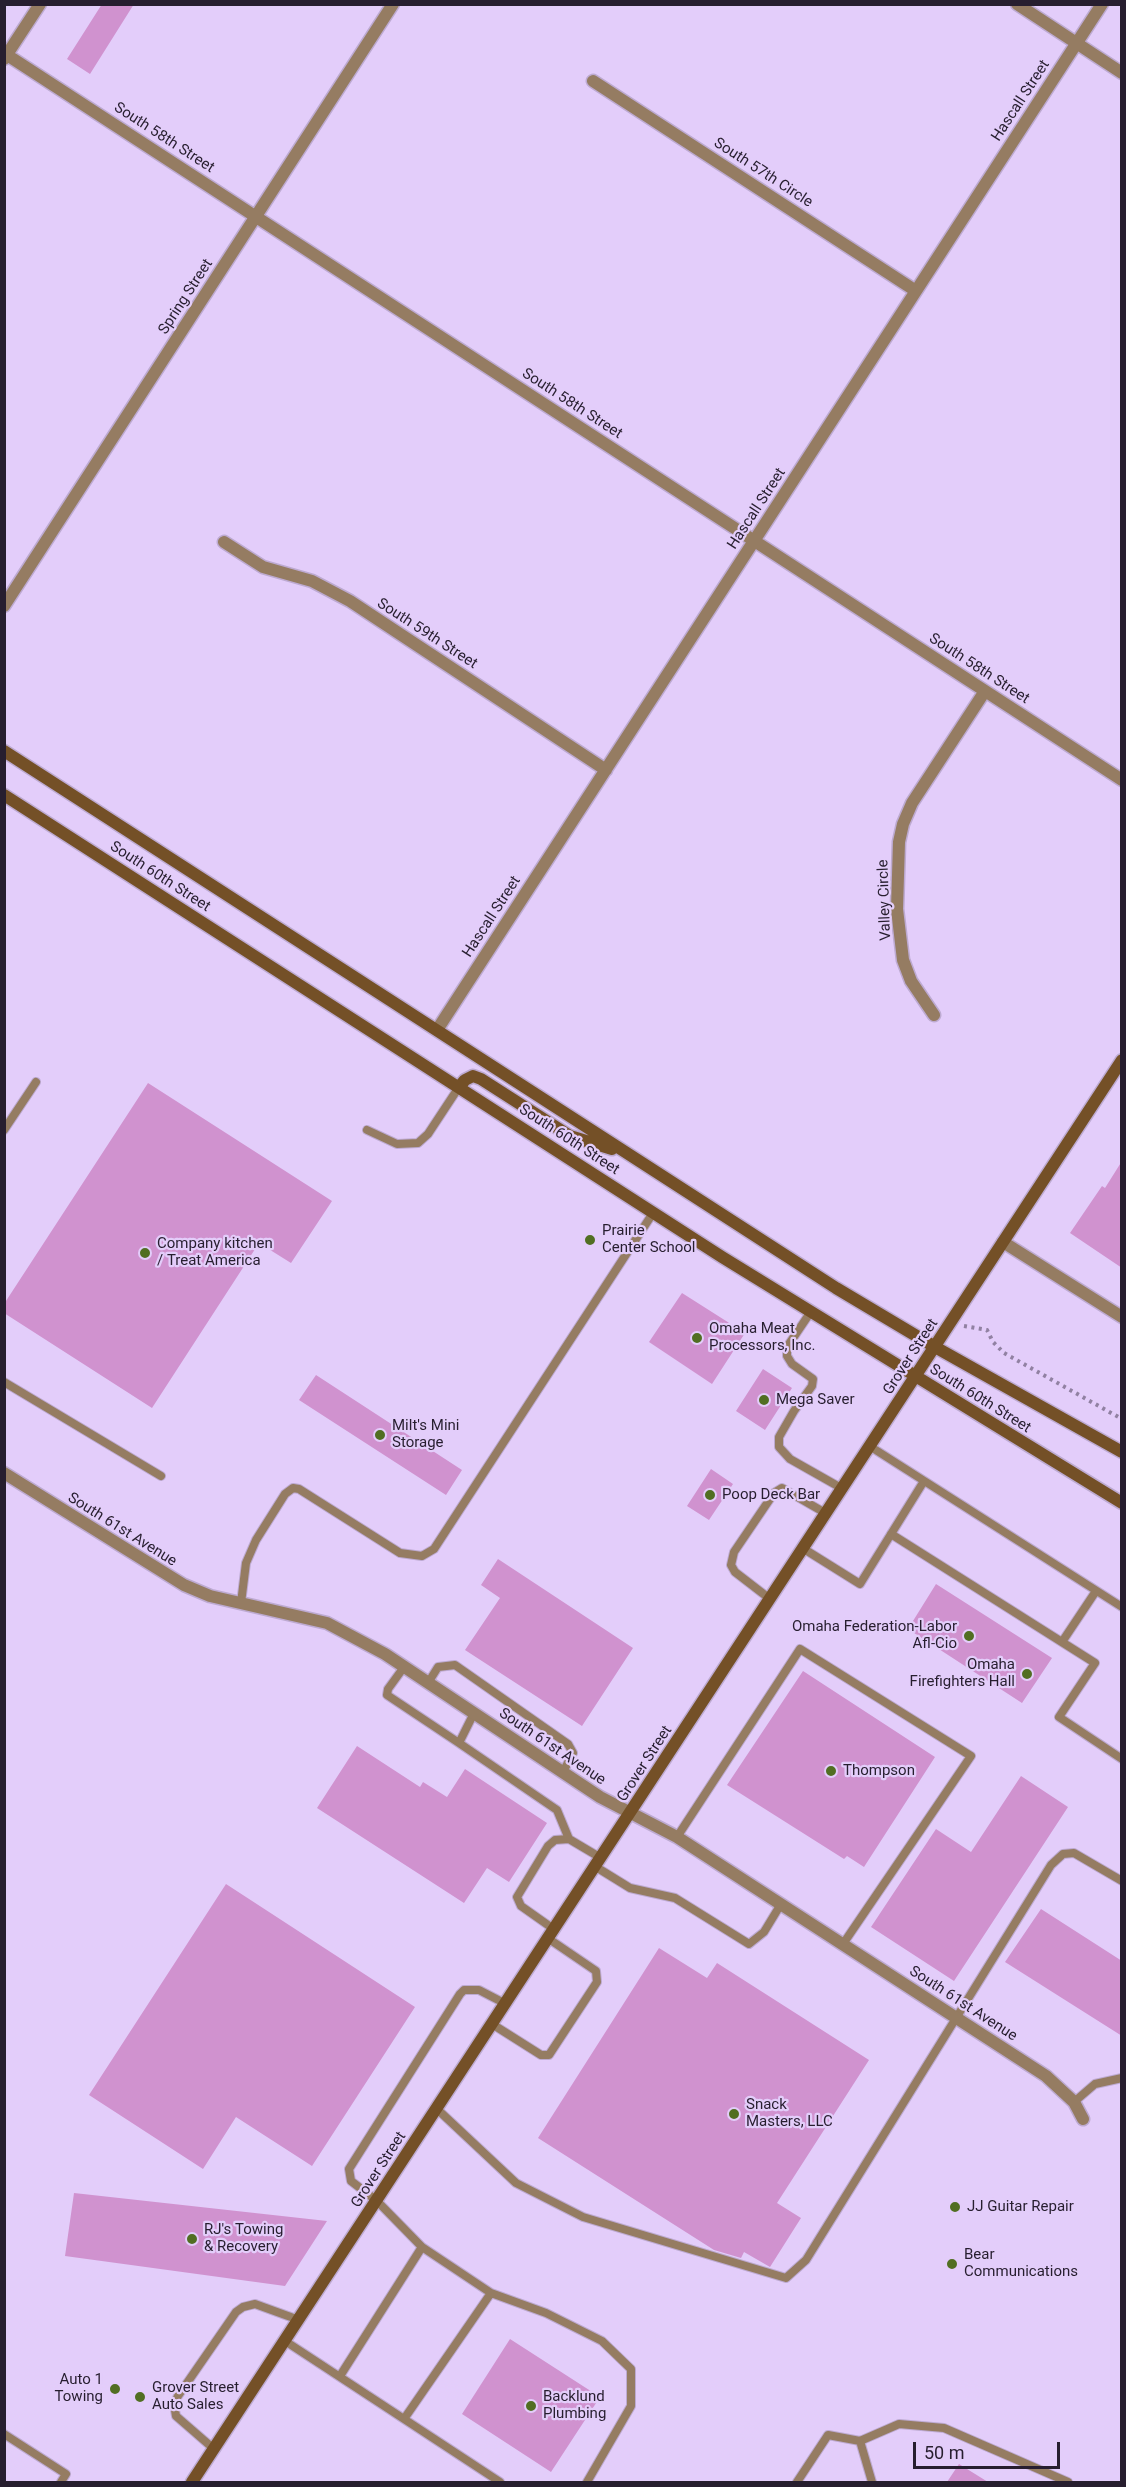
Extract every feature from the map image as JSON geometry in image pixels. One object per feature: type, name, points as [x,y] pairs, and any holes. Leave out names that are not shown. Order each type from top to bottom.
[{"type":"main road","name":"South 60th Street","points":[[4,751],[836,1288],[935,1347],[1122,1452]]},
{"type":"main road","name":"South 60th Street","points":[[4,795],[810,1313],[1122,1503]]},
{"type":"main road","name":"Grover Street","points":[[192,2482],[804,1550],[1122,1060]]},
{"type":"main road","points":[[459,1087],[473,1076],[481,1079],[570,1136],[628,1153]]},
{"type":"street","points":[[6,56],[40,4]]},
{"type":"street","name":"Spring Street","points":[[4,606],[393,4]]},
{"type":"street","points":[[1017,4],[1122,73]]},
{"type":"street","name":"Hascall Street","points":[[437,1030],[1102,4]]},
{"type":"street","name":"South 58th Street","points":[[6,56],[257,215],[1122,780]]},
{"type":"street","name":"South 57th Circle","points":[[593,81],[916,291]]},
{"type":"street","name":"South 59th Street","points":[[224,542],[263,567],[312,581],[350,601],[606,770]]},
{"type":"street","name":"Valley Circle","points":[[934,1015],[911,981],[903,960],[897,909],[899,842],[903,824],[912,803],[985,691]]},
{"type":"street","points":[[1003,1242],[1122,1317]]},
{"type":"street","name":"South 61st Avenue","points":[[4,1473],[165,1576],[210,1596],[327,1623],[352,1634],[630,1814],[677,1837],[1046,2076],[1074,2103],[1083,2119]]},
{"type":"lane","points":[[4,1130],[36,1082]]},
{"type":"lane","points":[[367,1130],[397,1144],[418,1143],[428,1134],[459,1087]]},
{"type":"lane","points":[[241,1603],[249,1555],[285,1494],[293,1488],[299,1489],[400,1553],[422,1556],[434,1549],[653,1213]]},
{"type":"lane","points":[[810,1313],[787,1347],[787,1356],[792,1364],[813,1379],[812,1386],[779,1437],[779,1447],[790,1459],[843,1489]]},
{"type":"lane","points":[[4,1382],[161,1476]]},
{"type":"lane","points":[[871,1447],[1122,1607]]},
{"type":"lane","points":[[804,1550],[860,1584],[924,1481]]},
{"type":"lane","points":[[771,1599],[735,1572],[731,1565],[734,1552],[774,1493],[782,1488],[827,1514]]},
{"type":"lane","points":[[891,1534],[1095,1662],[1059,1717],[1122,1759]]},
{"type":"lane","points":[[1062,1642],[1096,1591]]},
{"type":"lane","points":[[677,1837],[800,1649],[971,1756],[843,1944]]},
{"type":"lane","points":[[428,1683],[438,1667],[454,1665],[568,1744],[573,1753],[563,1772]]},
{"type":"lane","points":[[404,1666],[388,1689],[387,1695],[557,1810],[568,1839],[630,1888],[675,1898],[749,1944],[764,1932],[781,1904]]},
{"type":"lane","points":[[459,1743],[474,1713]]},
{"type":"lane","points":[[492,2024],[541,2055],[549,2055],[597,1982],[596,1971],[521,1906],[517,1898],[548,1846],[555,1840],[568,1839]]},
{"type":"lane","points":[[437,2109],[516,2183],[583,2217],[786,2278],[806,2260],[1051,1865],[1063,1854],[1074,1852],[1122,1881]]},
{"type":"lane","points":[[506,2004],[479,1990],[464,1990],[460,1994],[349,2169],[351,2181],[377,2201],[422,2247],[491,2293],[546,2313],[603,2341],[631,2369],[631,2406],[587,2482]]},
{"type":"lane","points":[[1074,2103],[1095,2084],[1122,2078]]},
{"type":"lane","points":[[339,2376],[422,2247]]},
{"type":"lane","points":[[404,2419],[491,2293]]},
{"type":"lane","points":[[214,2449],[176,2416],[174,2404],[178,2396],[236,2312],[243,2307],[255,2304],[299,2320]]},
{"type":"lane","points":[[285,2341],[500,2482]]},
{"type":"lane","points":[[797,2482],[828,2435],[860,2441],[899,2424],[944,2428],[1068,2482]]},
{"type":"lane","points":[[4,2434],[66,2474],[61,2482]]},
{"type":"lane","points":[[860,2441],[872,2482]]},
{"type":"path","points":[[950,1324],[987,1329],[993,1342],[1004,1353],[1122,1419]]},
{"type":"building","points":[[102,4],[134,4],[90,74],[67,59]]},
{"type":"building","name":"Company kitchen / Treat America","points":[[148,1083],[332,1201],[291,1263],[259,1243],[152,1408],[4,1313],[4,1304]]},
{"type":"building","points":[[1122,1161],[1122,1268],[1070,1233],[1102,1186],[1105,1188]]},
{"type":"building","name":"Omaha Meat Processors, Inc.","points":[[682,1293],[745,1333],[712,1384],[649,1342]]},
{"type":"building","name":"Mega Saver","points":[[763,1369],[792,1388],[765,1430],[736,1411]]},
{"type":"building","name":"Milt's Mini Storage","points":[[316,1375],[462,1470],[446,1495],[299,1400]]},
{"type":"building","name":"Poop Deck Bar","points":[[711,1469],[733,1484],[709,1520],[687,1506]]},
{"type":"building","points":[[498,1559],[633,1648],[582,1726],[465,1650],[500,1598],[481,1585]]},
{"type":"building","name":"Omaha Federation-Labor Afl-Cio","points":[[936,1584],[1052,1658],[1022,1703],[908,1629]]},
{"type":"building","name":"Thompson","points":[[803,1671],[935,1757],[864,1867],[847,1856],[844,1859],[727,1785]]},
{"type":"building","points":[[357,1746],[420,1787],[423,1782],[447,1797],[465,1769],[547,1823],[509,1882],[487,1868],[464,1903],[317,1808]]},
{"type":"building","points":[[1021,1776],[1068,1807],[954,1981],[871,1927],[936,1829],[971,1852]]},
{"type":"building","points":[[226,1884],[415,2007],[312,2166],[236,2117],[203,2169],[89,2095]]},
{"type":"building","points":[[1041,1909],[1122,1961],[1122,2036],[1005,1962]]},
{"type":"building","points":[[659,1948],[707,1978],[717,1963],[869,2060],[777,2203],[801,2218],[770,2267],[744,2252],[741,2258],[714,2250],[538,2138]]},
{"type":"building","name":"RJ's Towing & Recovery","points":[[74,2193],[327,2221],[285,2286],[65,2256]]},
{"type":"building","name":"Backlund Plumbing","points":[[510,2339],[600,2397],[551,2472],[462,2414]]},
{"type":"building","points":[[959,2464],[988,2482],[947,2482]]},
{"type":"place","name":"Prairie Center School","points":[[590,1240]]},
{"type":"place","name":"Company kitchen / Treat America","points":[[145,1253]]},
{"type":"place","name":"Omaha Meat Processors, Inc.","points":[[697,1338]]},
{"type":"place","name":"Mega Saver","points":[[764,1400]]},
{"type":"place","name":"Milt's Mini Storage","points":[[380,1435]]},
{"type":"place","name":"Poop Deck Bar","points":[[710,1495]]},
{"type":"place","name":"Omaha Federation-Labor Afl-Cio","points":[[969,1636]]},
{"type":"place","name":"Omaha Firefighters Hall","points":[[1027,1674]]},
{"type":"place","name":"Thompson","points":[[831,1771]]},
{"type":"place","name":"Snack Masters, LLC","points":[[734,2114]]},
{"type":"place","name":"JJ Guitar Repair","points":[[955,2207]]},
{"type":"place","name":"RJ's Towing & Recovery","points":[[192,2239]]},
{"type":"place","name":"Bear Communications","points":[[952,2264]]},
{"type":"place","name":"Auto 1 Towing","points":[[115,2389]]},
{"type":"place","name":"Grover Street Auto Sales","points":[[140,2397]]},
{"type":"place","name":"Backlund Plumbing","points":[[531,2406]]}]
